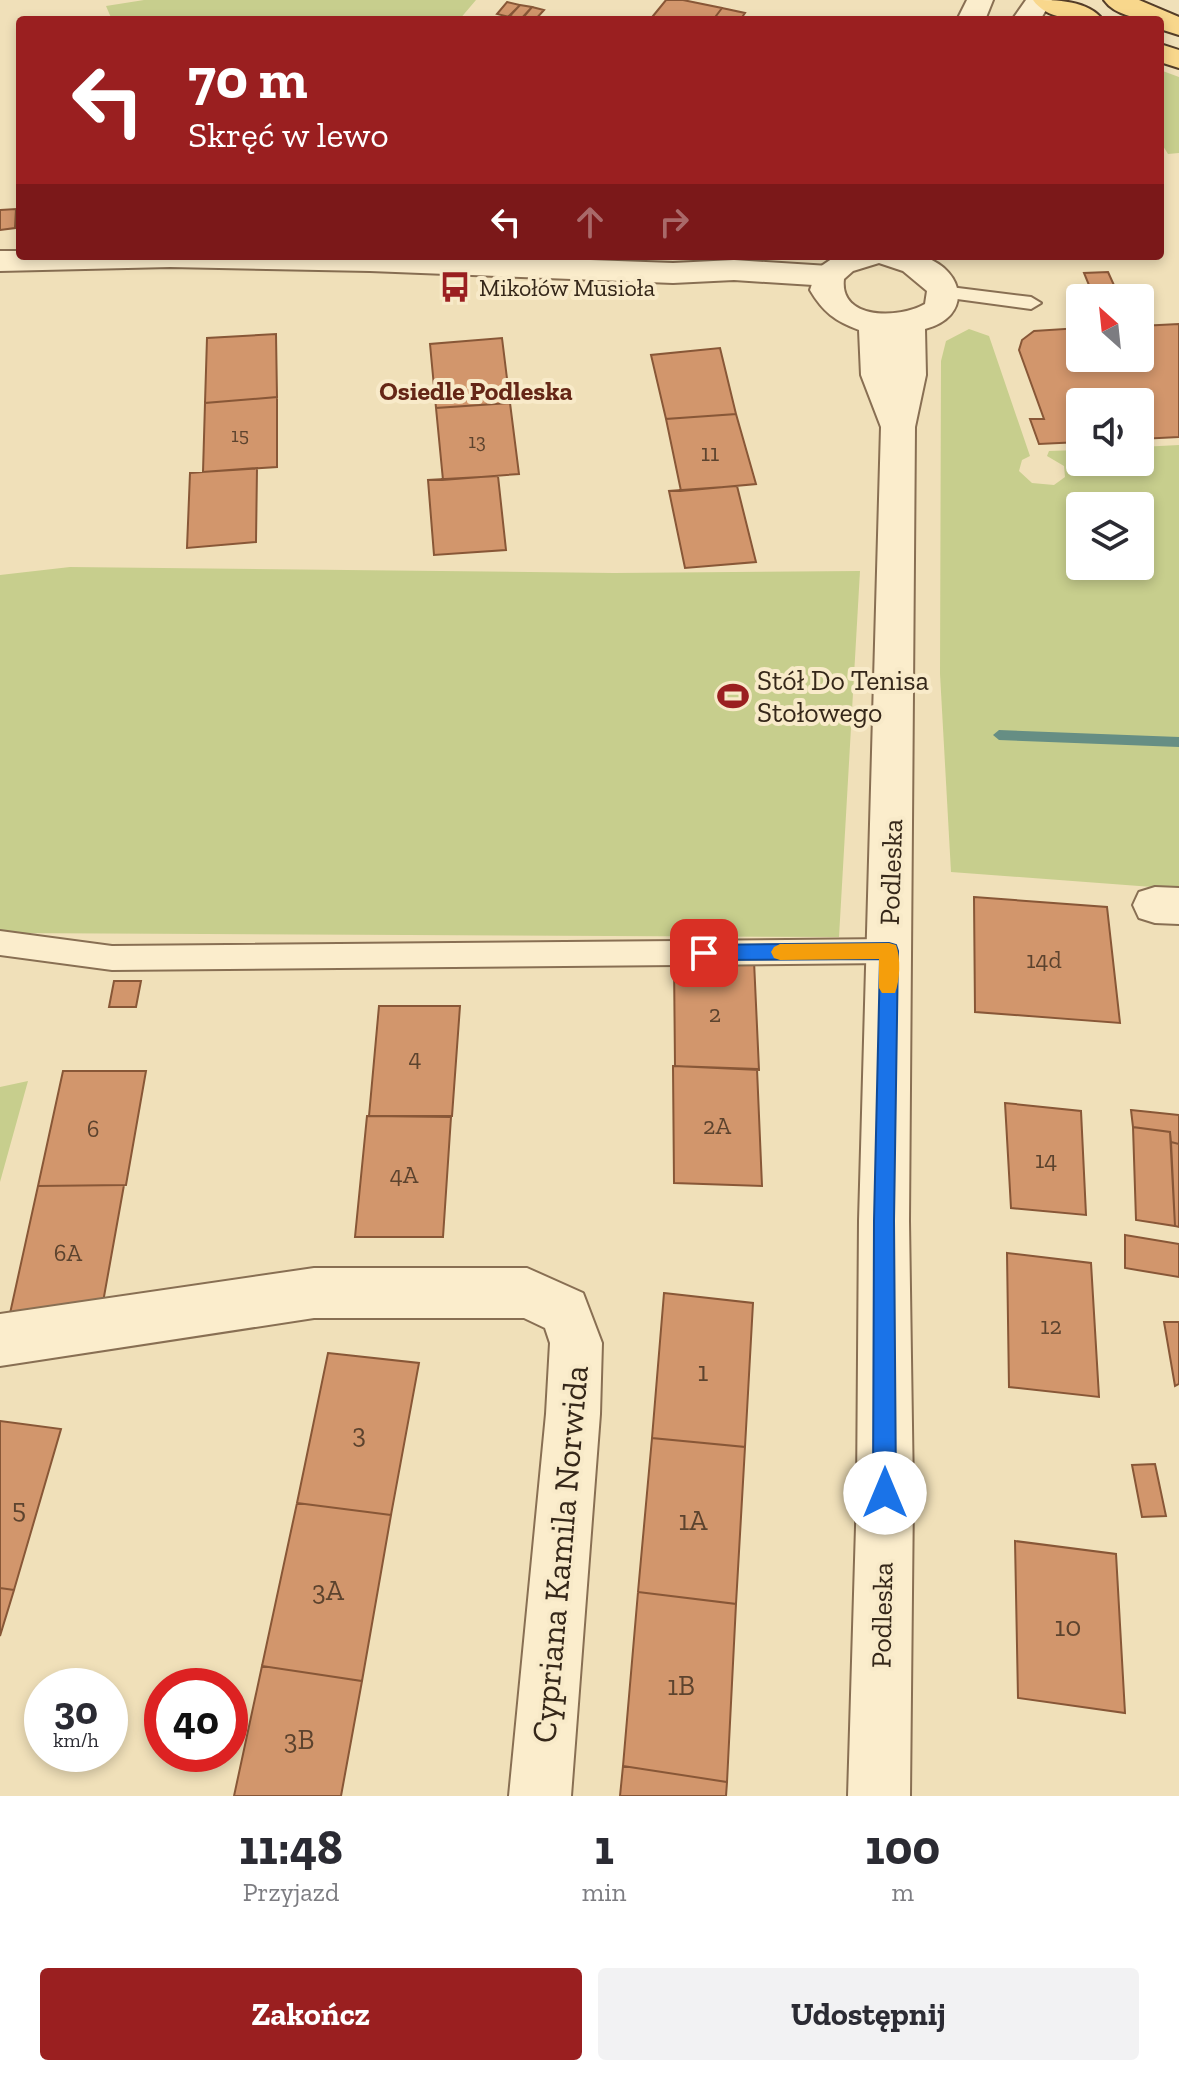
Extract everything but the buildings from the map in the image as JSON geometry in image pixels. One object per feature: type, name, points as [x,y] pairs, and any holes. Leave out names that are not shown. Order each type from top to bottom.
[{"type":"main road","points":[[1046,0],[1080,16]]},
{"type":"main road","points":[[1117,0],[1154,16]]},
{"type":"street","points":[[0,261],[57,260]]},
{"type":"street","points":[[519,260],[673,273],[733,285],[828,284]]},
{"type":"street","points":[[856,260],[841,264],[828,284],[833,304],[844,313],[892,324],[927,317],[938,309],[942,292],[936,276],[910,260]]},
{"type":"street","name":"Podleska","points":[[879,1796],[898,427],[878,375],[892,324]]},
{"type":"street","name":"Cypriana Kamila Norwida","points":[[0,1340],[314,1293],[527,1293],[565,1311],[576,1343],[573,1414],[540,1796]]},
{"type":"lane","points":[[942,292],[1031,303]]},
{"type":"lane","points":[[0,943],[112,958],[889,951]]},
{"type":"green space","points":[[144,0],[476,0],[462,16],[110,16],[106,6]]},
{"type":"green space","points":[[1164,71],[1179,77],[1179,153],[1168,154],[1164,148]]},
{"type":"green space","points":[[969,329],[989,336],[1030,456],[1022,460],[1019,471],[1032,483],[1054,485],[1065,477],[1064,466],[1047,456],[1049,451],[1066,450],[1066,476],[1154,476],[1154,446],[1179,445],[1179,889],[951,872],[940,674],[941,361],[946,341]]},
{"type":"green space","points":[[70,567],[614,573],[860,571],[839,937],[0,933],[0,575]]},
{"type":"green space","points":[[28,1081],[0,1182],[0,1087]]},
{"type":"waterway","points":[[999,735],[1179,742]]},
{"type":"slow traffic","points":[[780,952],[889,951],[888,988]]},
{"type":"place","name":"Mikołów Musioła","points":[[455,287]]},
{"type":"place","name":"Stół Do Tenisa Stołowego","points":[[733,696]]},
{"type":"district","name":"Osiedle Podleska","points":[[476,391]]},
{"type":"route","points":[[704,953],[889,951],[884,1221],[885,1493]]}]
